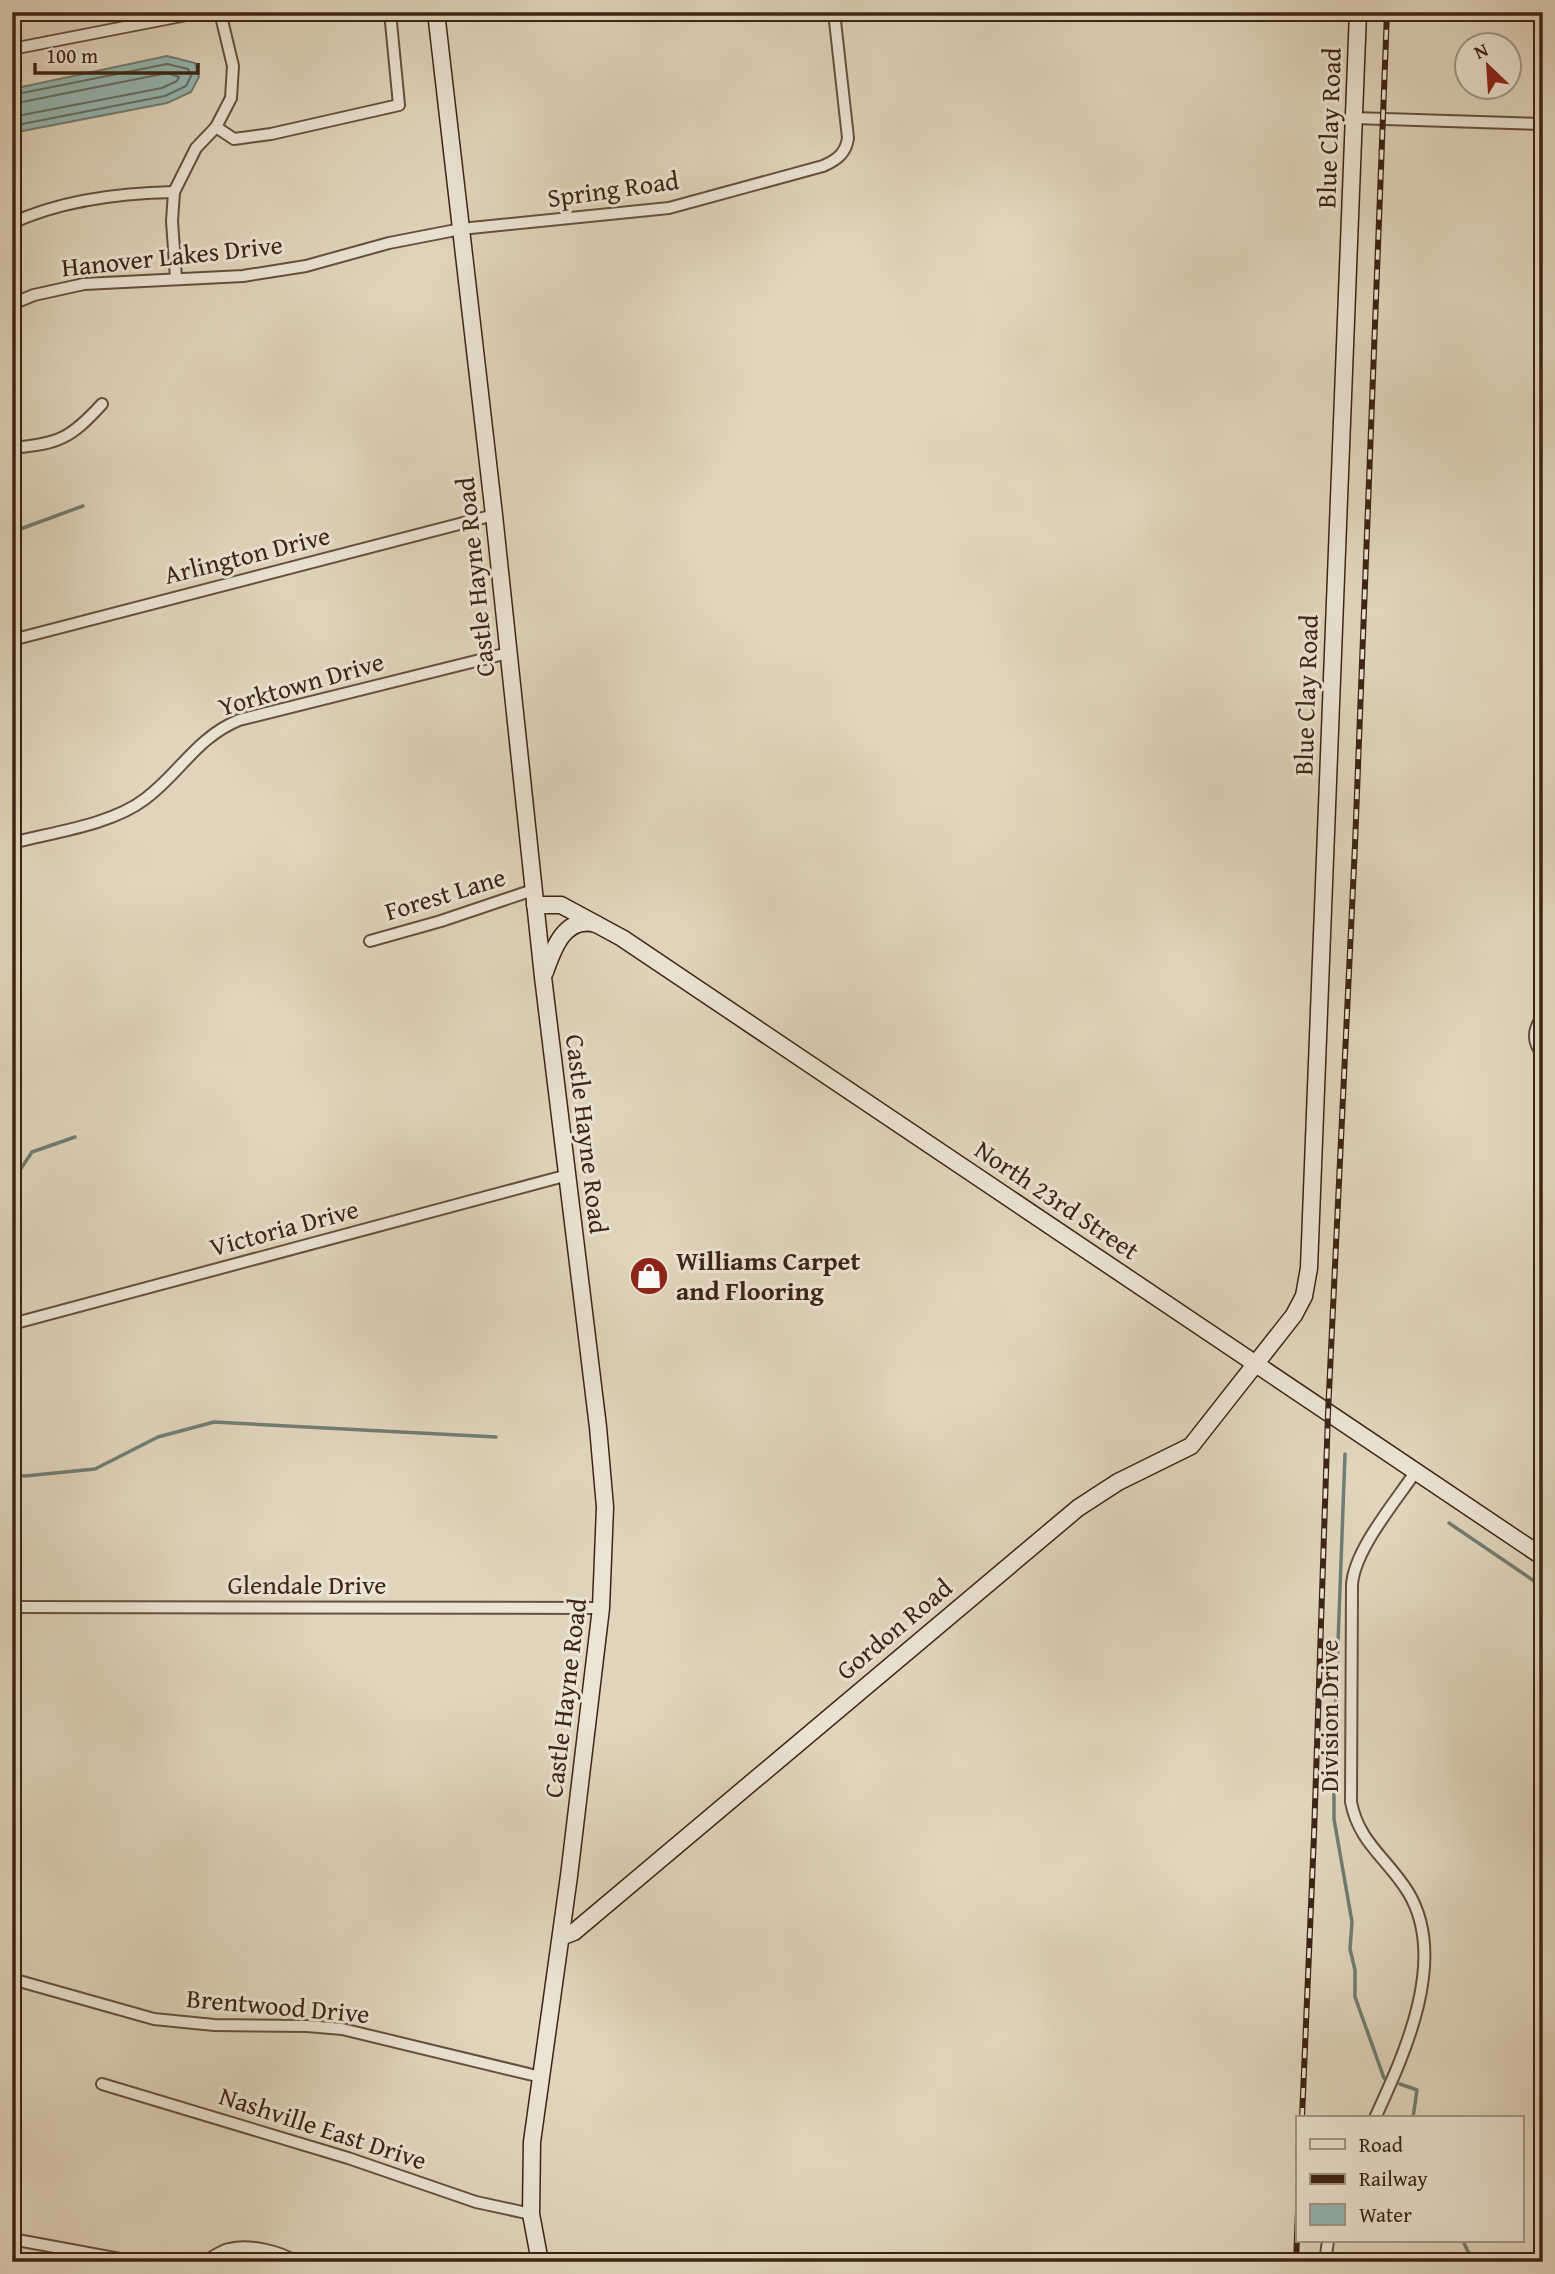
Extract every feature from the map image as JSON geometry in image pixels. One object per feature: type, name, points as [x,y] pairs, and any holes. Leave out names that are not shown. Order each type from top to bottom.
[{"type":"main road","name":"Castle Hayne Road","points":[[436,12],[494,515],[543,977],[603,1477],[605,1547],[601,1608],[561,1937],[532,2142],[531,2214],[540,2262]]},
{"type":"main road","name":"Blue Clay Road","points":[[1256,1363],[1299,1307],[1309,1268],[1358,12]]},
{"type":"main road","name":"North 23rd Street","points":[[534,897],[561,905],[603,926],[1543,1557]]},
{"type":"main road","points":[[543,977],[554,946],[569,928],[589,922],[603,926]]},
{"type":"main road","name":"Gordon Road","points":[[561,1937],[574,1932],[1079,1508],[1118,1482],[1191,1446],[1256,1363]]},
{"type":"street","points":[[12,49],[202,12]]},
{"type":"street","points":[[176,278],[172,221],[174,192],[196,148],[216,127],[231,98],[233,66],[220,12]]},
{"type":"street","points":[[216,127],[234,139],[271,134],[399,105],[390,12]]},
{"type":"street","name":"Spring Road","points":[[461,229],[669,208],[831,163],[840,157],[847,146],[848,129],[834,12]]},
{"type":"street","points":[[1354,118],[1543,124]]},
{"type":"street","points":[[12,223],[31,214],[96,198],[174,192]]},
{"type":"street","name":"Hanover Lakes Drive","points":[[12,304],[34,295],[84,284],[243,276],[306,266],[389,243],[461,229]]},
{"type":"street","points":[[12,448],[61,439],[79,429],[103,404]]},
{"type":"street","name":"Arlington Drive","points":[[12,640],[494,515]]},
{"type":"street","name":"Yorktown Drive","points":[[12,843],[90,823],[130,809],[161,785],[201,743],[239,720],[508,653]]},
{"type":"street","name":"Forest Lane","points":[[370,941],[534,897]]},
{"type":"street","points":[[1543,1016],[1534,1032],[1535,1041],[1543,1055]]},
{"type":"street","name":"Victoria Drive","points":[[12,1324],[568,1175]]},
{"type":"street","name":"Division Drive","points":[[1376,2116],[1394,2077],[1415,2016],[1422,1984],[1423,1949],[1419,1921],[1411,1899],[1395,1874],[1362,1834],[1351,1802],[1352,1585],[1354,1567],[1361,1553],[1416,1471]]},
{"type":"street","name":"Glendale Drive","points":[[12,1607],[601,1608]]},
{"type":"street","name":"Brentwood Drive","points":[[12,1979],[155,2019],[214,2025],[342,2029],[541,2077]]},
{"type":"street","name":"Nashville East Drive","points":[[102,2084],[348,2158],[476,2202],[531,2214]]},
{"type":"street","points":[[12,2239],[136,2262]]},
{"type":"street","points":[[1325,2262],[1328,2242]]},
{"type":"street","points":[[203,2262],[227,2250],[241,2247],[288,2256],[296,2262]]},
{"type":"water","points":[[167,56],[195,63],[199,77],[191,92],[167,103],[12,133],[12,89]]},
{"type":"waterway","points":[[12,532],[83,506]]},
{"type":"waterway","points":[[12,1175],[18,1173],[32,1152],[75,1137]]},
{"type":"waterway","points":[[12,1475],[95,1469],[158,1437],[214,1422],[496,1437]]},
{"type":"waterway","points":[[1345,1454],[1334,1819],[1352,1922],[1350,1949],[1355,1970],[1355,1997],[1384,2078]]},
{"type":"waterway","points":[[1449,1523],[1543,1587]]},
{"type":"waterway","points":[[1400,2084],[1417,2090],[1413,2116]]},
{"type":"waterway","points":[[1463,2242],[1473,2262]]},
{"type":"railway","points":[[1302,2116],[1328,1413],[1355,845],[1387,12]]},
{"type":"railway","points":[[1296,2262],[1297,2242]]},
{"type":"place","name":"Williams Carpet and Flooring","points":[[649,1276]]}]
